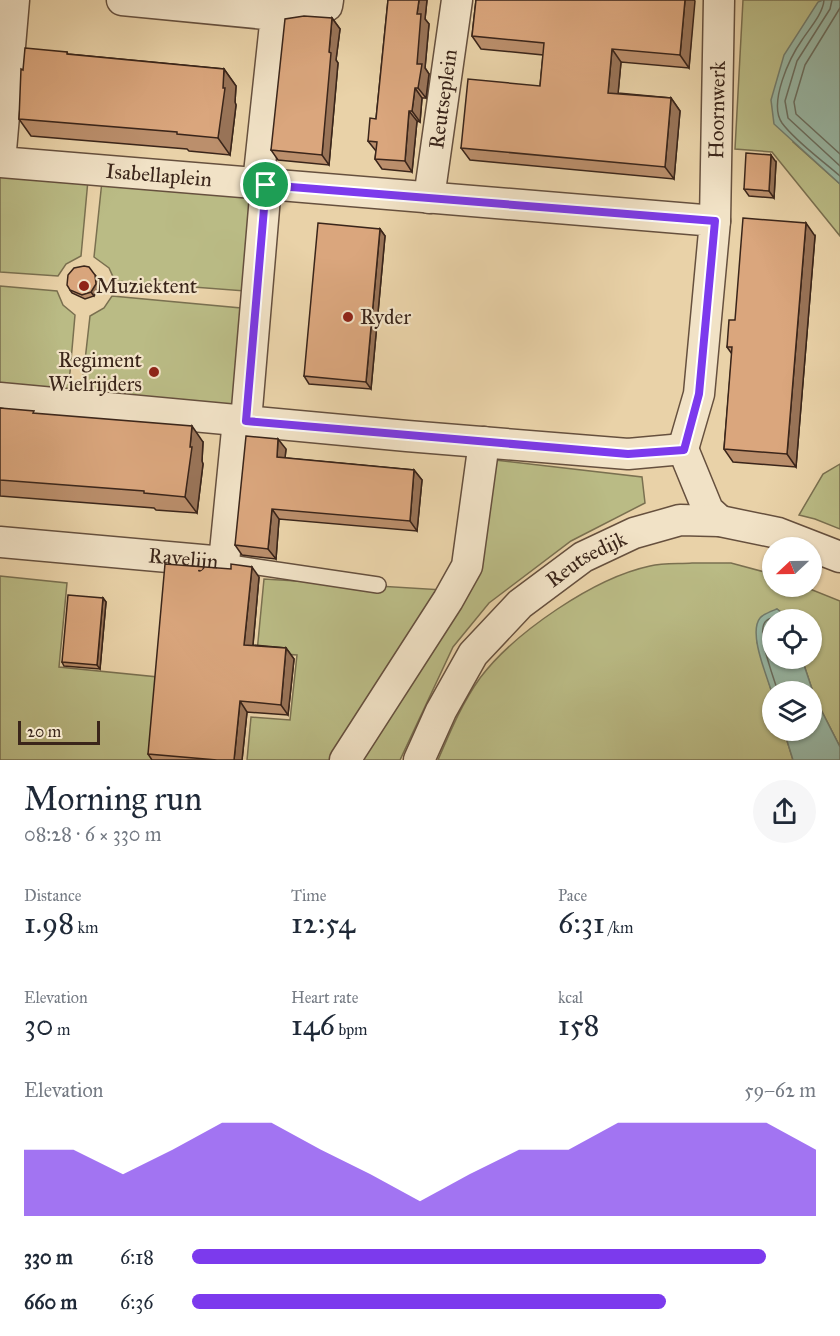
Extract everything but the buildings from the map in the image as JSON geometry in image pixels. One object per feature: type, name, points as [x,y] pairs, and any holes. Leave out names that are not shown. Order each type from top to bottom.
[{"type":"street","points":[[0,162],[14,0]]},
{"type":"street","points":[[122,0],[173,2],[276,15],[327,6],[328,0]]},
{"type":"street","name":"Reutseplein","points":[[429,198],[457,0]]},
{"type":"street","name":"Hoornwerk","points":[[715,221],[718,0]]},
{"type":"street","points":[[242,421],[276,15]]},
{"type":"street","name":"Isabellaplein","points":[[0,162],[262,184]]},
{"type":"street","points":[[262,184],[715,221],[699,394],[684,450],[708,510],[720,521]]},
{"type":"street","points":[[0,398],[628,454],[684,450]]},
{"type":"street","name":"Ravelijn","points":[[0,542],[224,562],[242,421]]},
{"type":"street","points":[[345,760],[448,600],[467,566],[484,442]]},
{"type":"street","name":"Reutsedijk","points":[[419,760],[441,711],[472,654],[520,604],[583,557],[634,533],[680,520],[720,521],[778,532],[840,557]]},
{"type":"lane","points":[[224,562],[378,585]]},
{"type":"green space","points":[[743,0],[823,0],[818,3],[806,22],[793,142],[840,184],[840,236],[772,152],[735,149]]},
{"type":"green space","points":[[0,172],[88,180],[81,256],[66,264],[58,276],[0,272]]},
{"type":"green space","points":[[102,181],[254,196],[245,291],[115,281],[109,268],[94,257]]},
{"type":"green space","points":[[0,286],[57,291],[63,305],[75,315],[68,395],[0,388]]},
{"type":"green space","points":[[112,296],[241,308],[239,407],[81,396],[90,316],[104,308]]},
{"type":"green space","points":[[486,459],[642,477],[645,503],[571,541],[489,603],[453,647],[400,760],[247,760],[251,717],[290,720],[297,655],[257,652],[264,579],[443,590]]},
{"type":"green space","points":[[840,464],[840,529],[799,515],[823,474]]},
{"type":"green space","points":[[731,563],[762,571],[762,597],[822,597],[822,594],[840,601],[840,747],[822,712],[822,681],[809,681],[805,669],[822,669],[822,609],[762,609],[762,634],[757,642],[762,659],[762,669],[765,669],[768,681],[762,681],[762,741],[787,741],[793,760],[438,760],[462,708],[480,678],[513,643],[557,609],[605,582],[628,572],[666,564]]},
{"type":"green space","points":[[0,576],[67,583],[59,667],[158,677],[152,760],[0,760]]},
{"type":"water","points":[[840,0],[840,184],[774,124],[771,100],[784,55],[818,2]]},
{"type":"water","points":[[762,616],[762,661],[756,634]]},
{"type":"water","points":[[764,669],[805,669],[809,681],[768,681]]},
{"type":"water","points":[[822,712],[840,747],[840,760],[793,760],[787,741],[822,741]]},
{"type":"place","name":"Muziektent","points":[[84,286]]},
{"type":"place","name":"Ryder","points":[[348,317]]},
{"type":"place","name":"Regiment Wielrijders","points":[[154,372]]},
{"type":"route","points":[[266,185],[715,221],[699,394],[684,450],[628,454],[246,421],[266,185]]}]
